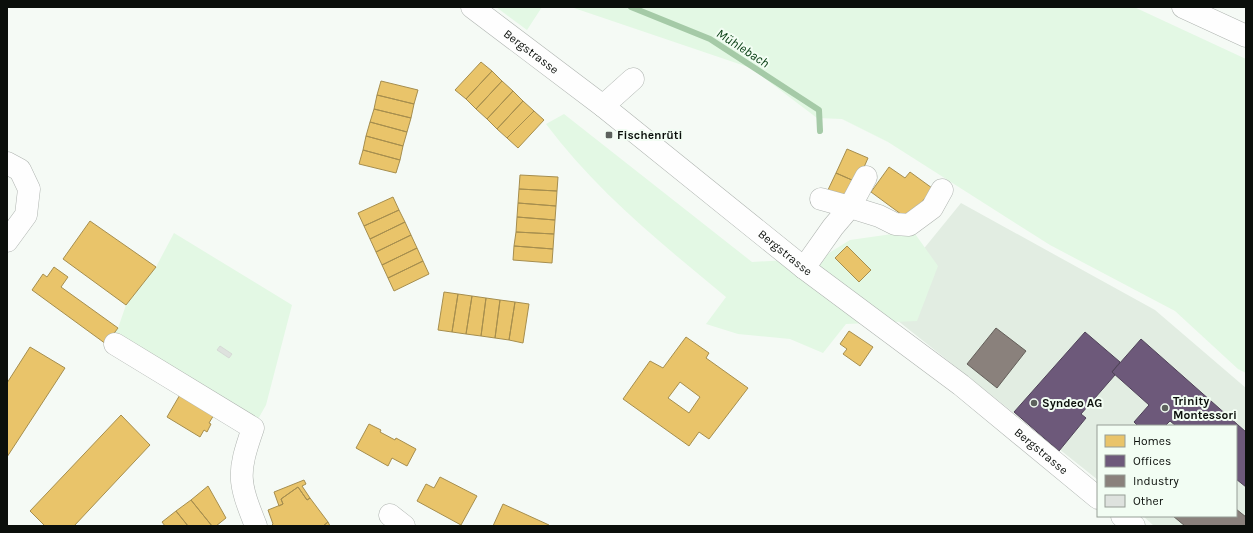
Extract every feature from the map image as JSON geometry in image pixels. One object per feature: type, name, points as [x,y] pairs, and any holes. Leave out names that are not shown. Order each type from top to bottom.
[{"type":"main road","name":"Bergstrasse","points":[[472,7],[603,106],[804,268],[960,386],[1097,497]]},
{"type":"main road","points":[[1183,7],[1246,36]]},
{"type":"main road","points":[[603,106],[633,79]]},
{"type":"main road","points":[[7,163],[20,170],[29,189],[26,215],[7,241]]},
{"type":"main road","points":[[804,268],[833,227],[850,207],[866,177]]},
{"type":"main road","points":[[821,199],[879,216],[895,224],[910,225],[932,208],[942,190]]},
{"type":"main road","points":[[115,344],[253,428],[244,455],[240,474],[244,496],[256,526]]},
{"type":"main road","points":[[1123,517],[1134,526]]},
{"type":"shaded area","points":[[961,203],[1155,310],[1246,388],[1246,526],[1154,526],[1144,517],[1237,517],[1237,425],[1097,425],[1097,479],[878,305]]},
{"type":"green space","points":[[496,7],[542,7],[527,30]]},
{"type":"green space","points":[[571,7],[1134,7],[1246,59],[1246,373],[1238,369],[1175,311],[1050,245],[888,142],[842,119],[817,118],[751,68]]},
{"type":"green space","points":[[564,114],[752,262],[821,258],[850,240],[913,231],[938,266],[917,321],[846,324],[823,353],[790,339],[738,334],[706,324],[726,297],[654,237],[586,172],[546,124]]},
{"type":"green space","points":[[174,233],[292,305],[266,405],[253,428],[109,340],[118,328],[126,305],[156,267]]},
{"type":"building: Homes","points":[[481,62],[492,71],[466,99],[455,90]]},
{"type":"building: Homes","points":[[492,71],[502,81],[476,109],[466,99]]},
{"type":"building: Homes","points":[[381,81],[418,90],[414,104],[377,95]]},
{"type":"building: Homes","points":[[502,81],[513,91],[487,119],[476,109]]},
{"type":"building: Homes","points":[[513,91],[523,101],[497,129],[487,119]]},
{"type":"building: Homes","points":[[377,95],[414,104],[411,118],[374,109]]},
{"type":"building: Homes","points":[[523,101],[534,111],[507,138],[497,129]]},
{"type":"building: Homes","points":[[374,109],[411,118],[407,132],[370,122]]},
{"type":"building: Homes","points":[[534,111],[544,120],[518,148],[507,138]]},
{"type":"building: Homes","points":[[370,122],[407,132],[403,146],[366,136]]},
{"type":"building: Homes","points":[[366,136],[403,146],[400,160],[363,150]]},
{"type":"building: Homes","points":[[847,149],[868,158],[861,174],[861,184],[836,173]]},
{"type":"building: Homes","points":[[363,150],[400,160],[396,173],[359,164]]},
{"type":"building: Homes","points":[[889,167],[905,178],[910,172],[932,188],[930,202],[925,198],[909,220],[871,192]]},
{"type":"building: Homes","points":[[836,173],[861,184],[848,202],[827,192]]},
{"type":"building: Homes","points":[[520,175],[558,177],[557,191],[519,189]]},
{"type":"building: Homes","points":[[519,189],[557,191],[556,206],[518,203]]},
{"type":"building: Homes","points":[[393,197],[399,210],[364,226],[358,213]]},
{"type":"building: Homes","points":[[518,203],[556,206],[555,220],[517,217]]},
{"type":"building: Homes","points":[[399,210],[405,222],[370,239],[364,226]]},
{"type":"building: Homes","points":[[517,217],[555,220],[554,234],[516,232]]},
{"type":"building: Homes","points":[[90,221],[156,267],[126,305],[63,259]]},
{"type":"building: Homes","points":[[405,222],[411,235],[376,252],[370,239]]},
{"type":"building: Homes","points":[[516,232],[554,234],[553,249],[514,246]]},
{"type":"building: Homes","points":[[411,235],[417,248],[382,265],[376,252]]},
{"type":"building: Homes","points":[[514,246],[553,249],[552,263],[513,260]]},
{"type":"building: Homes","points":[[847,246],[871,270],[859,282],[835,258]]},
{"type":"building: Homes","points":[[417,248],[423,261],[388,278],[382,265]]},
{"type":"building: Homes","points":[[423,261],[429,274],[394,291],[388,278]]},
{"type":"building: Homes","points":[[54,267],[68,277],[61,287],[118,328],[106,344],[32,290],[43,274],[47,277]]},
{"type":"building: Homes","points":[[444,292],[458,294],[452,332],[438,330]]},
{"type":"building: Homes","points":[[458,294],[472,296],[466,334],[452,332]]},
{"type":"building: Homes","points":[[472,296],[486,298],[481,336],[466,334]]},
{"type":"building: Homes","points":[[486,298],[500,300],[495,338],[481,336]]},
{"type":"building: Homes","points":[[500,300],[515,302],[509,340],[495,338]]},
{"type":"building: Homes","points":[[515,302],[529,304],[523,343],[509,340]]},
{"type":"building: Homes","points":[[849,331],[873,347],[860,366],[843,354],[847,349],[840,344]]},
{"type":"building: Homes","points":[[686,337],[709,353],[706,358],[748,388],[709,439],[699,432],[689,446],[623,399],[650,361],[663,368]],"holes":[[[680,382],[700,397],[689,413],[668,398]]]},
{"type":"building: Homes","points":[[30,347],[65,368],[7,457],[7,383]]},
{"type":"building: Homes","points":[[181,393],[215,413],[209,423],[211,424],[207,432],[204,430],[200,437],[167,417]]},
{"type":"building: Homes","points":[[121,415],[150,445],[74,526],[45,526],[30,511]]},
{"type":"building: Homes","points":[[369,424],[395,440],[396,438],[416,449],[407,466],[392,458],[388,466],[356,448]]},
{"type":"building: Homes","points":[[440,477],[477,496],[461,525],[417,501],[426,484],[434,488]]},
{"type":"building: Homes","points":[[304,480],[306,484],[302,486],[310,498],[307,500],[298,487],[281,499],[283,504],[279,506],[274,492]]},
{"type":"building: Homes","points":[[208,486],[226,518],[216,526],[212,526],[191,500]]},
{"type":"building: Homes","points":[[298,487],[307,500],[310,498],[328,522],[323,526],[271,526],[273,524],[268,510],[283,504],[281,499]]},
{"type":"building: Homes","points":[[191,500],[212,526],[188,526],[176,511]]},
{"type":"building: Homes","points":[[503,504],[549,525],[549,526],[493,526]]},
{"type":"building: Homes","points":[[176,511],[188,526],[165,526],[162,522]]},
{"type":"building: Homes","points":[[328,522],[330,526],[323,526]]},
{"type":"building: Offices","points":[[1085,332],[1120,362],[1112,372],[1115,375],[1081,414],[1086,418],[1059,451],[1014,412]]},
{"type":"building: Offices","points":[[1141,339],[1246,432],[1246,487],[1237,480],[1237,425],[1175,425],[1170,421],[1166,425],[1137,425],[1134,422],[1149,405],[1112,372]]},
{"type":"building: Industry","points":[[996,328],[1026,351],[997,388],[967,364]]},
{"type":"building: Industry","points":[[1237,510],[1246,517],[1246,526],[1185,526],[1174,517],[1237,517]]},
{"type":"building: Other","points":[[220,346],[232,354],[229,358],[217,350]]},
{"type":"waterway","name":"Mühlebach","points":[[631,7],[710,39],[819,110],[820,131]]},
{"type":"place","name":"Fischenrüti","points":[[609,135]]},
{"type":"place","name":"Syndeo AG","points":[[1034,403]]},
{"type":"place","name":"Trinity Montessori","points":[[1165,408]]}]
